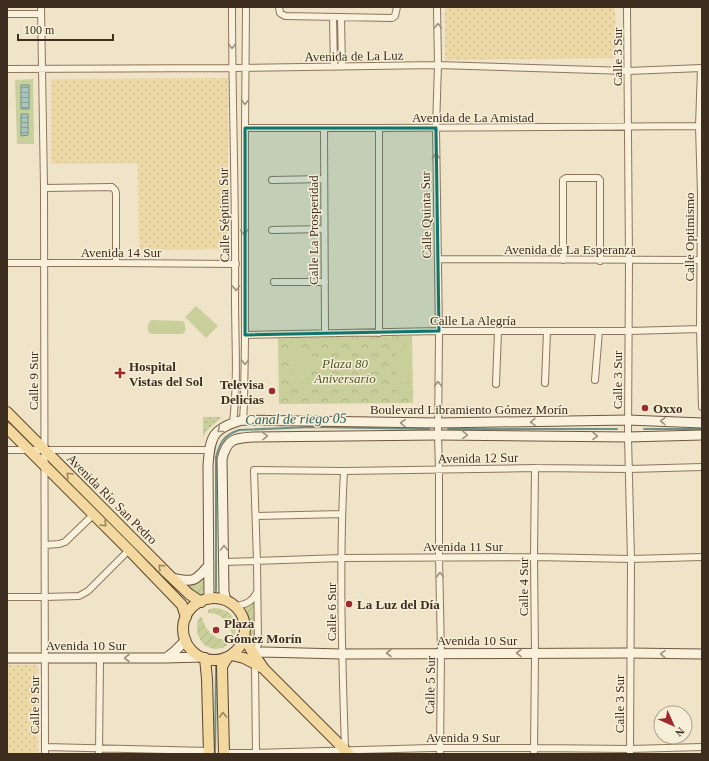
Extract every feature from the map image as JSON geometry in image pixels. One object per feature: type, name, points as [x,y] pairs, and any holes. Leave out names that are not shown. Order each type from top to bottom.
[{"type":"main road","name":"Avenida Río San Pedro","points":[[7,412],[189,594],[205,600]]},
{"type":"main road","name":"Boulevard Libramiento Gómez Morín","points":[[205,600],[209,565],[209,450],[214,435],[219,430],[233,422],[243,420],[438,423],[628,420],[702,423]]},
{"type":"main road","name":"Avenida Río San Pedro","points":[[7,428],[94,514],[182,605],[186,617]]},
{"type":"main road","name":"Boulevard Libramiento Gómez Morín","points":[[230,603],[224,592],[222,459],[224,450],[233,440],[238,438],[438,434],[702,436]]},
{"type":"main road","points":[[173,578],[192,581],[202,574],[209,565]]},
{"type":"main road","points":[[224,753],[222,667],[229,656],[241,644],[244,637],[245,628],[244,620],[240,612],[230,603],[217,599],[205,600],[195,606],[186,617],[184,632],[189,647],[203,658],[212,660],[229,656],[239,656],[260,667],[346,753]]},
{"type":"main road","points":[[244,637],[260,667]]},
{"type":"main road","points":[[166,658],[186,640]]},
{"type":"main road","name":"Avenida 10 Sur","points":[[253,653],[702,654]]},
{"type":"main road","name":"Avenida 10 Sur","points":[[7,658],[203,658]]},
{"type":"main road","points":[[203,658],[207,680],[209,753]]},
{"type":"street","name":"Calle Séptima Sur","points":[[232,7],[236,264],[235,409],[233,422]]},
{"type":"street","name":"Calle Séptima Sur","points":[[243,420],[245,335],[246,7]]},
{"type":"street","points":[[279,7],[280,13],[285,16],[392,18],[395,16],[396,7]]},
{"type":"street","name":"Calle Quinta Sur","points":[[438,7],[436,128],[439,331],[438,423]]},
{"type":"street","name":"Calle 3 Sur","points":[[627,7],[630,261],[628,420],[631,559],[630,752]]},
{"type":"street","points":[[7,14],[41,10]]},
{"type":"street","name":"Calle 9 Sur","points":[[41,10],[44,188],[45,751]]},
{"type":"street","points":[[333,17],[334,67]]},
{"type":"street","points":[[341,17],[342,67]]},
{"type":"street","name":"Avenida de La Luz","points":[[7,69],[246,68],[438,65],[628,71],[701,68]]},
{"type":"street","name":"Calle Optimismo","points":[[701,68],[700,329],[702,407]]},
{"type":"street","name":"Avenida de La Amistad","points":[[245,128],[701,126]]},
{"type":"street","name":"Calle La Prosperidad","points":[[324,128],[325,333]]},
{"type":"street","points":[[379,128],[379,332]]},
{"type":"street","points":[[563,260],[563,180],[566,178],[598,178],[600,181],[600,260]]},
{"type":"street","points":[[272,180],[324,179]]},
{"type":"street","points":[[44,188],[112,187],[114,189],[116,193],[116,263]]},
{"type":"street","points":[[272,230],[324,229]]},
{"type":"street","name":"Avenida de La Esperanza","points":[[438,259],[630,261],[701,260]]},
{"type":"street","name":"Avenida 14 Sur","points":[[7,263],[236,264]]},
{"type":"street","points":[[274,282],[325,282]]},
{"type":"street","name":"Calle La Alegría","points":[[245,335],[439,331],[629,331],[700,329]]},
{"type":"street","points":[[496,384],[498,331]]},
{"type":"street","points":[[545,383],[547,331]]},
{"type":"street","points":[[595,380],[599,331]]},
{"type":"street","name":"Calle 5 Sur","points":[[438,423],[441,653],[440,751]]},
{"type":"street","points":[[7,450],[209,450]]},
{"type":"street","name":"Avenida 12 Sur","points":[[256,516],[254,470],[344,471],[702,467]]},
{"type":"street","name":"Calle 4 Sur","points":[[534,751],[534,557],[536,468]]},
{"type":"street","name":"Calle 6 Sur","points":[[344,471],[342,514],[342,654],[346,753]]},
{"type":"street","points":[[45,545],[64,542],[94,514]]},
{"type":"street","points":[[253,653],[258,644],[256,516],[342,514]]},
{"type":"street","points":[[7,597],[79,596],[85,593],[129,550]]},
{"type":"street","name":"Avenida 11 Sur","points":[[224,562],[342,558],[439,557],[631,559],[702,558]]},
{"type":"street","points":[[230,603],[243,605],[254,597],[257,591]]},
{"type":"street","points":[[99,751],[100,658]]},
{"type":"street","points":[[256,754],[260,667]]},
{"type":"street","name":"Avenida 9 Sur","points":[[224,753],[256,754],[440,751],[630,752],[702,748]]},
{"type":"street","points":[[45,751],[209,753]]},
{"type":"highlighted area","points":[[245,128],[436,128],[439,331],[245,335]]},
{"type":"green space","points":[[33,79],[34,144],[17,144],[15,80]]},
{"type":"green space","points":[[196,306],[218,326],[206,338],[185,317]]},
{"type":"green space","points":[[152,320],[183,321],[185,325],[185,332],[181,334],[151,334],[148,331],[148,326],[149,322]]},
{"type":"green space","name":"Plaza 80 Aniversario","points":[[412,336],[413,403],[279,404],[278,338]]},
{"type":"green space","points":[[396,345],[412,345],[412,383],[396,383]]},
{"type":"green space","points":[[292,353],[310,353],[311,383],[293,384]]},
{"type":"green space","points":[[203,417],[222,417],[207,430],[203,437]]},
{"type":"green space","points":[[203,577],[205,587],[202,596],[195,593],[186,585],[196,583]]},
{"type":"green space","points":[[255,602],[256,646],[250,636],[248,621],[243,610]]},
{"type":"green space","points":[[214,608],[224,610],[232,616],[236,629],[235,635],[232,634],[227,622],[221,616],[208,613],[208,610]]},
{"type":"green space","points":[[202,617],[205,626],[214,636],[223,640],[228,640],[230,643],[217,649],[210,648],[205,645],[200,640],[197,626],[199,618]]},
{"type":"sand","points":[[445,7],[615,7],[616,58],[445,60]]},
{"type":"sand","points":[[228,78],[228,249],[139,250],[138,163],[51,164],[51,79]]},
{"type":"sand","points":[[7,665],[38,665],[38,754],[7,754]]},
{"type":"water","points":[[21,85],[29,85],[29,109],[21,109]]},
{"type":"water","points":[[21,114],[28,114],[28,135],[21,136]]},
{"type":"waterway","name":"Canal de riego 05","points":[[216,591],[216,457],[219,447],[226,437],[239,430],[311,427],[429,429]]},
{"type":"waterway","points":[[448,429],[617,429]]},
{"type":"waterway","points":[[644,429],[702,429]]},
{"type":"waterway","name":"Canal de riego 05","points":[[215,754],[216,666]]},
{"type":"place","name":"Hospital Vistas del Sol","points":[[120,373]]},
{"type":"place","name":"Televisa Delicias","points":[[272,391]]},
{"type":"place","name":"Oxxo","points":[[645,408]]},
{"type":"place","name":"La Luz del Día","points":[[349,604]]},
{"type":"place","name":"Plaza Gómez Morín","points":[[216,630]]}]
